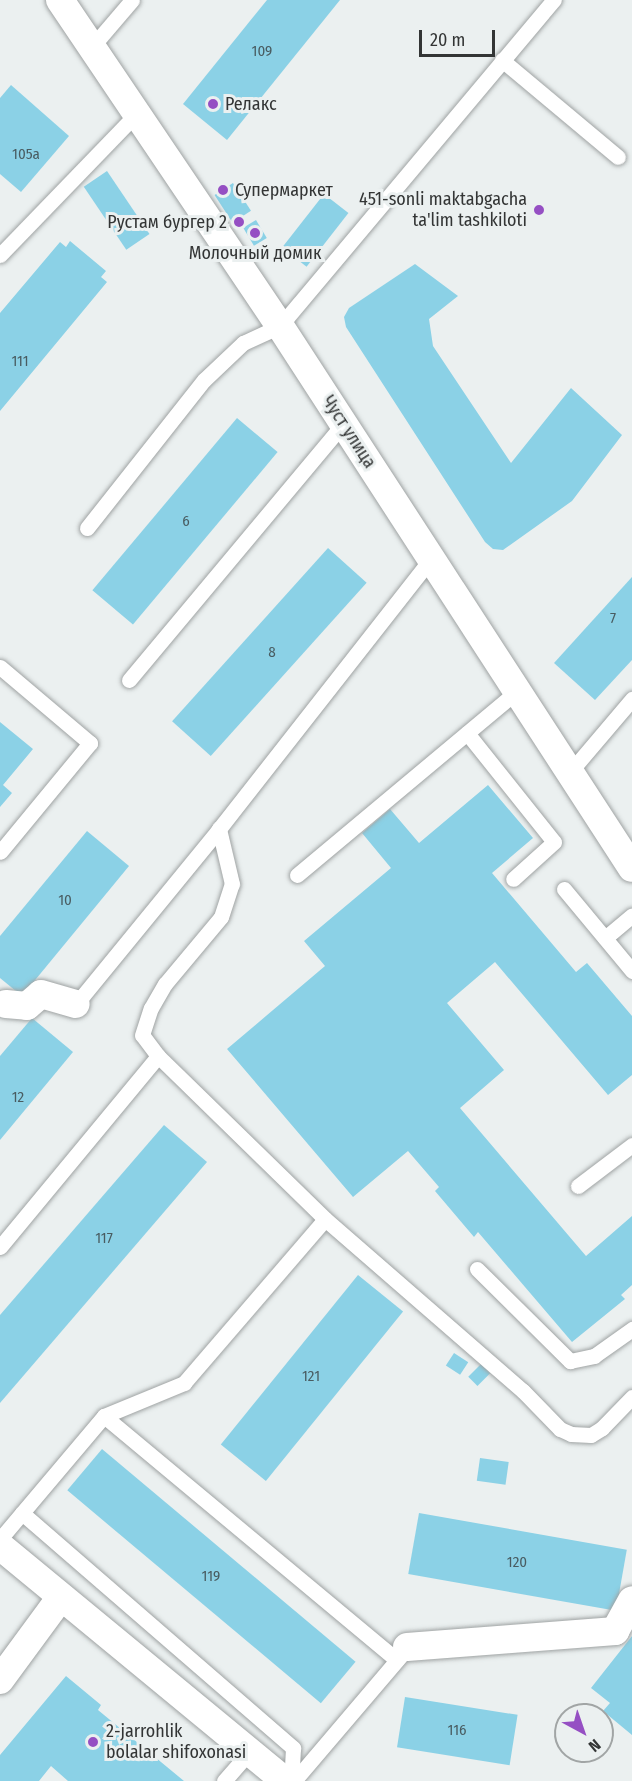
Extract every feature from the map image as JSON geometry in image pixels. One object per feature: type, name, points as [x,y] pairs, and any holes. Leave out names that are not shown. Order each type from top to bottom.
[{"type":"street","name":"Чуст улица","points":[[60,0],[280,326],[632,868]]},
{"type":"street","points":[[3,1008],[27,1006],[41,994],[76,1004]]},
{"type":"street","points":[[0,1546],[285,1781]]},
{"type":"street","points":[[0,1680],[61,1597]]},
{"type":"street","points":[[402,1653],[615,1631],[632,1600]]},
{"type":"lane","points":[[91,48],[132,0]]},
{"type":"lane","points":[[87,528],[204,380],[243,344],[280,326],[550,1]]},
{"type":"lane","points":[[502,60],[618,157]]},
{"type":"lane","points":[[0,255],[136,114]]},
{"type":"lane","points":[[129,680],[343,424]]},
{"type":"lane","points":[[76,1004],[219,829],[431,559]]},
{"type":"lane","points":[[0,668],[90,742],[0,852]]},
{"type":"lane","points":[[297,875],[517,691]]},
{"type":"lane","points":[[570,772],[632,699]]},
{"type":"lane","points":[[467,733],[554,842],[513,879]]},
{"type":"lane","points":[[219,829],[232,884],[221,917],[165,984],[151,1008],[142,1035],[158,1056],[325,1219],[523,1391],[560,1430],[572,1434],[591,1435],[602,1428],[632,1397]]},
{"type":"lane","points":[[564,889],[632,971]]},
{"type":"lane","points":[[605,938],[632,915]]},
{"type":"lane","points":[[0,1247],[158,1056]]},
{"type":"lane","points":[[578,1186],[632,1144]]},
{"type":"lane","points":[[0,1539],[104,1416],[184,1383],[325,1219]]},
{"type":"lane","points":[[477,1269],[570,1361],[594,1356],[632,1329]]},
{"type":"lane","points":[[104,1416],[402,1653],[292,1781]]},
{"type":"lane","points":[[22,1514],[293,1749],[292,1781]]},
{"type":"lane","points":[[224,1781],[249,1752]]},
{"type":"building","points":[[267,0],[340,0],[227,140],[183,104]]},
{"type":"building","points":[[11,85],[69,136],[21,192],[0,174],[0,98]]},
{"type":"building","points":[[107,171],[149,234],[126,250],[84,187]]},
{"type":"building","points":[[233,183],[251,211],[233,223],[215,195]]},
{"type":"building","points":[[324,194],[348,213],[307,267],[282,248]]},
{"type":"building","name":"Молочный домик","points":[[256,220],[267,238],[254,246],[243,228]]},
{"type":"building","points":[[70,241],[106,271],[101,277],[107,282],[0,411],[0,313],[60,242],[66,247]]},
{"type":"building","points":[[415,264],[458,296],[429,319],[433,346],[511,463],[571,388],[622,435],[572,501],[503,550],[493,549],[485,542],[346,327],[344,317],[349,308]]},
{"type":"building","points":[[237,418],[278,452],[133,624],[92,590]]},
{"type":"building","points":[[328,548],[367,583],[211,756],[172,721]]},
{"type":"building","points":[[632,577],[632,660],[595,700],[554,663]]},
{"type":"building","points":[[0,722],[33,749],[3,785],[12,793],[0,807]]},
{"type":"building","points":[[488,785],[533,838],[492,873],[576,972],[587,963],[632,1016],[632,1075],[608,1095],[495,962],[447,1003],[504,1070],[460,1108],[586,1256],[632,1216],[632,1285],[621,1295],[625,1299],[572,1342],[478,1232],[474,1237],[435,1191],[439,1187],[408,1151],[353,1197],[227,1049],[325,966],[304,941],[391,868],[362,833],[390,809],[419,843]]},
{"type":"building","points":[[87,831],[129,866],[22,996],[0,978],[0,936]]},
{"type":"building","points":[[32,1018],[73,1052],[0,1140],[0,1056]]},
{"type":"building","points":[[164,1125],[207,1162],[0,1403],[0,1315]]},
{"type":"building","points":[[358,1275],[403,1312],[266,1481],[221,1444]]},
{"type":"building","points":[[454,1353],[468,1362],[460,1375],[446,1366]]},
{"type":"building","points":[[481,1364],[490,1373],[477,1386],[468,1377]]},
{"type":"building","points":[[102,1449],[356,1662],[321,1703],[67,1490]]},
{"type":"building","points":[[480,1458],[509,1462],[506,1485],[477,1481]]},
{"type":"building","points":[[419,1513],[627,1550],[616,1611],[408,1574]]},
{"type":"building","points":[[632,1636],[632,1735],[614,1720],[614,1703],[610,1703],[591,1688]]},
{"type":"building","points":[[66,1676],[101,1705],[98,1710],[184,1781],[68,1781],[51,1766],[39,1781],[0,1781],[0,1755]]},
{"type":"building","points":[[405,1697],[518,1715],[510,1765],[397,1747]]},
{"type":"place","name":"Релакс","points":[[213,104]]},
{"type":"place","name":"Супермаркет","points":[[223,190]]},
{"type":"place","name":"451-sonli maktabgacha ta'lim tashkiloti","points":[[539,210]]},
{"type":"place","name":"Рустам бургер 2","points":[[239,222]]},
{"type":"place","name":"Молочный домик","points":[[255,233]]},
{"type":"place","name":"2-jarrohlik bolalar shifoxonasi","points":[[93,1742]]}]
